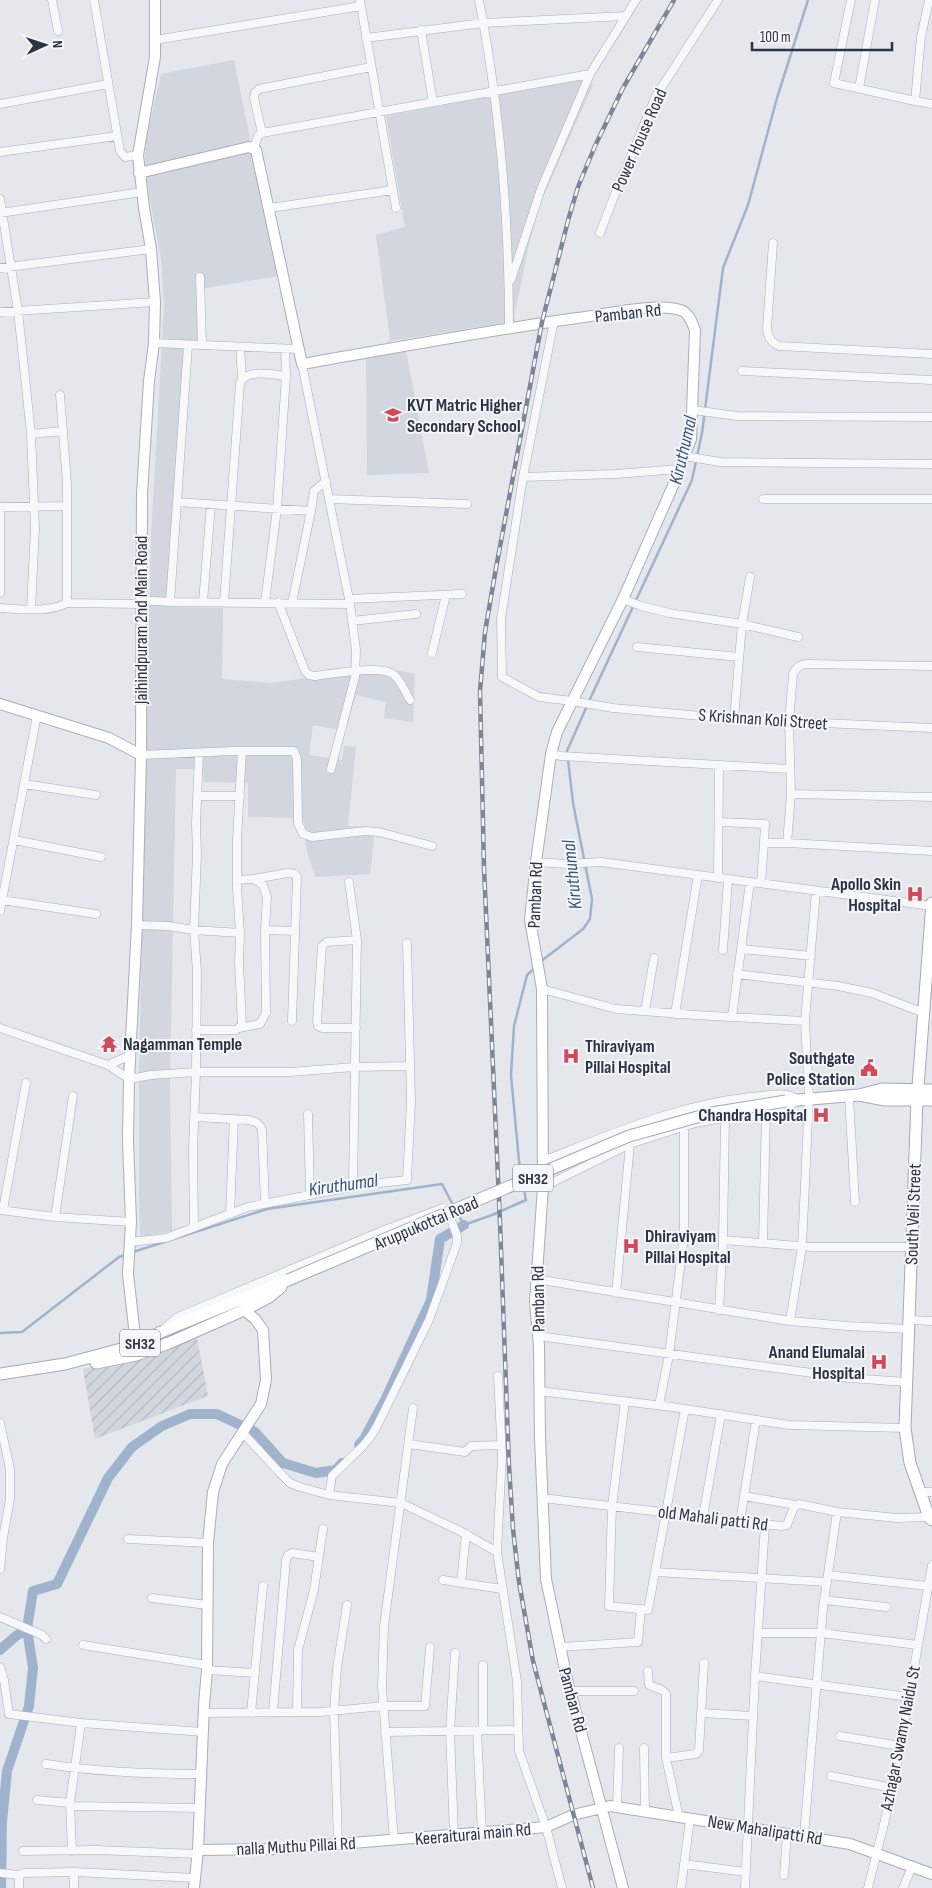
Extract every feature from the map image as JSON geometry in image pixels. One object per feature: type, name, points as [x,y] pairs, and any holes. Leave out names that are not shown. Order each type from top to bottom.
[{"type":"main road","name":"South Veli Street","points":[[930,1519],[910,1463],[905,1428],[918,1095],[932,905]]},
{"type":"main road","name":"Aruppukottai Road","points":[[3,1374],[65,1364],[136,1345],[161,1332],[629,1136],[712,1113],[798,1100],[854,1095],[885,1100],[918,1095],[932,1090]]},
{"type":"main road","name":"Aruppukottai Road","points":[[918,1095],[932,1100]]},
{"type":"main road","points":[[3,1374],[62,1372],[136,1355],[244,1310],[269,1297],[288,1280]]},
{"type":"street","points":[[52,0],[58,31]]},
{"type":"street","points":[[94,0],[122,156],[138,155]]},
{"type":"street","name":"Jaihindpuram 2nd Main Road","points":[[136,1345],[128,1274],[131,1222],[128,1141],[129,1079],[137,925],[141,755],[140,602],[142,494],[149,381],[154,343],[155,302],[152,249],[139,172],[138,155],[155,57],[155,0]]},
{"type":"street","points":[[479,0],[495,91],[506,212],[509,328]]},
{"type":"street","points":[[509,285],[541,189],[590,74],[636,0]]},
{"type":"street","name":"Power House Road","points":[[600,233],[656,96],[718,0]]},
{"type":"street","points":[[851,0],[834,83],[932,104]]},
{"type":"street","points":[[859,88],[875,0]]},
{"type":"street","points":[[915,101],[921,37],[929,0]]},
{"type":"street","points":[[155,40],[361,3],[396,208]]},
{"type":"street","points":[[366,38],[483,23],[626,16]]},
{"type":"street","points":[[421,30],[433,102]]},
{"type":"street","points":[[262,133],[254,98],[255,93],[259,89],[371,67]]},
{"type":"street","points":[[254,148],[258,136],[262,133],[590,74]]},
{"type":"street","points":[[0,104],[108,84]]},
{"type":"street","points":[[0,152],[117,136]]},
{"type":"street","points":[[139,172],[249,147],[254,148],[258,153],[326,482],[349,601],[356,650],[355,678],[331,769]]},
{"type":"street","points":[[270,208],[392,190]]},
{"type":"street","points":[[1,213],[142,192]]},
{"type":"street","points":[[0,199],[18,310],[31,434],[35,528],[31,609]]},
{"type":"street","points":[[773,243],[767,328],[768,336],[772,343],[779,346],[932,354]]},
{"type":"street","points":[[0,268],[152,249]]},
{"type":"street","points":[[200,277],[202,345]]},
{"type":"street","points":[[0,312],[155,302]]},
{"type":"street","name":"Pamban Rd","points":[[302,364],[509,328],[648,308],[671,309],[684,312],[691,320],[695,330],[696,411],[688,457],[679,469],[626,600],[576,701],[557,732],[556,755],[536,862],[530,920],[542,989],[543,1187],[535,1302],[538,1336],[546,1579],[598,1809],[623,1888]]},
{"type":"street","points":[[554,321],[523,478],[679,469]]},
{"type":"street","points":[[154,343],[299,349]]},
{"type":"street","points":[[170,602],[188,345]]},
{"type":"street","points":[[224,602],[230,506],[240,383],[242,378],[240,347]]},
{"type":"street","points":[[265,602],[277,509],[286,376],[285,349]]},
{"type":"street","points":[[742,371],[932,380]]},
{"type":"street","points":[[242,378],[250,374],[286,376]]},
{"type":"street","points":[[60,395],[67,506],[67,603]]},
{"type":"street","points":[[696,411],[737,416],[932,417]]},
{"type":"street","points":[[31,434],[63,431]]},
{"type":"street","points":[[688,457],[720,462],[932,464]]},
{"type":"street","name":"S Krishnan Koli Street","points":[[523,478],[500,619],[502,677],[539,697],[594,705],[734,719],[932,728]]},
{"type":"street","points":[[292,603],[314,491],[326,482]]},
{"type":"street","points":[[329,499],[467,504]]},
{"type":"street","points":[[763,499],[932,499]]},
{"type":"street","points":[[177,502],[311,512]]},
{"type":"street","points":[[203,602],[211,505]]},
{"type":"street","points":[[0,507],[67,506]]},
{"type":"street","points":[[0,513],[0,593]]},
{"type":"street","points":[[734,719],[742,624],[750,577]]},
{"type":"street","points":[[0,608],[31,609],[60,607],[67,603],[292,603],[462,594]]},
{"type":"street","points":[[432,653],[446,595]]},
{"type":"street","points":[[626,600],[669,613],[742,624],[798,637]]},
{"type":"street","points":[[278,602],[305,671],[309,675],[316,676],[355,671],[384,671],[393,675],[399,681],[410,700]]},
{"type":"street","points":[[352,621],[416,614]]},
{"type":"street","points":[[637,647],[739,657]]},
{"type":"street","points":[[787,843],[791,794],[789,722],[793,674],[800,665],[932,666]]},
{"type":"street","points":[[0,704],[109,738],[141,755],[289,750],[296,754],[298,823],[301,831],[307,836],[365,831],[379,832],[432,846]]},
{"type":"street","points":[[0,911],[37,715]]},
{"type":"street","points":[[240,1028],[242,1021],[239,973],[240,933],[237,840],[242,751]]},
{"type":"street","points":[[194,1227],[197,972],[194,930],[199,753]]},
{"type":"street","points":[[556,755],[790,768]]},
{"type":"street","points":[[718,878],[720,822],[719,765]]},
{"type":"street","points":[[24,784],[96,795]]},
{"type":"street","points":[[791,794],[932,797]]},
{"type":"street","points":[[197,796],[240,796]]},
{"type":"street","points":[[720,822],[765,824],[761,883]]},
{"type":"street","points":[[14,840],[101,857]]},
{"type":"street","points":[[764,843],[932,851]]},
{"type":"street","points":[[536,862],[593,862],[932,905]]},
{"type":"street","points":[[237,880],[288,873],[295,874],[297,880],[292,1021]]},
{"type":"street","points":[[675,1014],[698,875]]},
{"type":"street","points":[[196,1030],[236,1030],[260,1024],[266,1013],[266,896],[262,885],[253,879]]},
{"type":"street","points":[[723,950],[728,879]]},
{"type":"street","points":[[349,882],[357,940],[353,1186]]},
{"type":"street","points":[[732,1017],[750,882]]},
{"type":"street","points":[[790,1321],[802,1247],[798,1100],[816,890]]},
{"type":"street","points":[[2,900],[96,914]]},
{"type":"street","points":[[137,925],[240,933]]},
{"type":"street","points":[[265,930],[295,931]]},
{"type":"street","points":[[356,1028],[322,1028],[318,1026],[317,1021],[322,946],[327,942],[357,940]]},
{"type":"street","points":[[130,1242],[166,1238],[248,1207],[265,1203],[353,1186],[407,1180],[411,1101],[407,943]]},
{"type":"street","points":[[741,949],[811,956]]},
{"type":"street","points":[[645,1011],[654,958]]},
{"type":"street","points":[[737,974],[808,982],[872,993],[924,1014]]},
{"type":"street","points":[[542,989],[616,1008],[675,1014],[805,1021]]},
{"type":"street","points":[[0,1028],[108,1065],[129,1079],[151,1075],[196,1072],[290,1072],[354,1067],[410,1066]]},
{"type":"street","points":[[108,1065],[131,1055]]},
{"type":"street","points":[[26,1083],[1,1210],[131,1222]]},
{"type":"street","points":[[543,1160],[637,1124],[700,1105],[742,1098],[785,1094],[794,1096],[798,1100]]},
{"type":"street","points":[[854,1095],[855,1202]]},
{"type":"street","points":[[55,1216],[73,1096]]},
{"type":"street","points":[[543,1187],[630,1144],[684,1127],[725,1117],[789,1106],[798,1100]]},
{"type":"street","points":[[763,1243],[766,1110]]},
{"type":"street","points":[[308,1114],[310,1194]]},
{"type":"street","points":[[195,1117],[249,1120],[260,1125],[265,1203]]},
{"type":"street","points":[[719,1310],[723,1240],[725,1117]]},
{"type":"street","points":[[230,1214],[234,1120]]},
{"type":"street","points":[[660,1405],[669,1355],[684,1236],[684,1127]]},
{"type":"street","points":[[616,1292],[630,1144]]},
{"type":"street","points":[[161,1332],[185,1314],[443,1208],[448,1211],[457,1243],[429,1320],[371,1436],[332,1476],[329,1495]]},
{"type":"street","points":[[723,1240],[802,1247],[911,1247]]},
{"type":"street","points":[[536,1279],[790,1321],[847,1326],[908,1324],[932,1321]]},
{"type":"street","points":[[0,1873],[19,1875],[24,1873],[74,1872],[195,1883],[206,1667],[208,1543],[213,1492],[222,1464],[261,1404],[266,1380],[263,1330],[255,1319],[244,1310]]},
{"type":"street","points":[[538,1336],[849,1378],[906,1382]]},
{"type":"street","points":[[498,1376],[502,1445],[497,1552],[517,1681],[519,1751],[549,1826],[562,1888]]},
{"type":"street","points":[[539,1391],[660,1405],[789,1425],[905,1428]]},
{"type":"street","points":[[626,1401],[612,1506],[609,1606],[648,1610],[685,1409]]},
{"type":"street","points":[[394,1840],[382,1687],[384,1626],[402,1503],[413,1408]]},
{"type":"street","points":[[703,1517],[721,1414]]},
{"type":"street","points":[[740,1522],[756,1420]]},
{"type":"street","points":[[0,1423],[10,1470],[9,1505],[1,1538],[0,1568]]},
{"type":"street","points":[[242,1434],[290,1483],[329,1495],[402,1503],[466,1534],[497,1552]]},
{"type":"street","points":[[409,1444],[465,1452],[471,1446],[502,1445]]},
{"type":"street","points":[[920,1492],[932,1492]]},
{"type":"street","points":[[744,1496],[796,1505],[802,1504],[836,1512],[930,1519]]},
{"type":"street","name":"old Mahali patti Rd","points":[[542,1498],[740,1522],[787,1525],[796,1505]]},
{"type":"street","points":[[0,1505],[9,1505]]},
{"type":"street","points":[[804,1836],[824,1600],[836,1512]]},
{"type":"street","points":[[746,1888],[755,1676],[765,1524]]},
{"type":"street","points":[[297,1712],[298,1650],[314,1590],[323,1529]]},
{"type":"street","points":[[461,1583],[466,1534]]},
{"type":"street","points":[[128,1538],[208,1543]]},
{"type":"street","points":[[273,1712],[286,1560],[288,1555],[292,1553],[319,1558]]},
{"type":"street","name":"Azhagar Swamy Naidu St","points":[[868,1888],[893,1788],[932,1565]]},
{"type":"street","points":[[655,1572],[761,1579],[827,1579],[928,1586]]},
{"type":"street","points":[[443,1580],[502,1589]]},
{"type":"street","points":[[251,1712],[263,1586]]},
{"type":"street","points":[[152,1598],[207,1605]]},
{"type":"street","points":[[824,1600],[886,1607]]},
{"type":"street","points":[[338,1844],[334,1711],[337,1668],[347,1605]]},
{"type":"street","points":[[560,1646],[638,1642],[641,1610]]},
{"type":"street","points":[[0,1617],[42,1636],[46,1640]]},
{"type":"street","points":[[758,1633],[821,1633],[918,1645]]},
{"type":"street","points":[[83,1645],[206,1667],[255,1673]]},
{"type":"street","points":[[203,1713],[334,1711],[383,1706],[424,1706],[430,1647]]},
{"type":"street","points":[[454,1836],[450,1731],[455,1653]]},
{"type":"street","points":[[666,1758],[696,1754],[698,1752],[704,1663]]},
{"type":"street","points":[[482,1833],[480,1730],[483,1665]]},
{"type":"street","points":[[0,1667],[4,1680],[8,1713],[81,1723],[203,1732]]},
{"type":"street","points":[[648,1671],[649,1685],[662,1690],[666,1694],[666,1758],[684,1818],[684,1864],[681,1888]]},
{"type":"street","points":[[755,1676],[909,1697]]},
{"type":"street","points":[[570,1691],[634,1691]]},
{"type":"street","points":[[701,1713],[754,1716]]},
{"type":"street","points":[[72,1851],[70,1804],[81,1723]]},
{"type":"street","points":[[385,1732],[518,1730]]},
{"type":"street","points":[[840,1736],[900,1746]]},
{"type":"street","points":[[617,1807],[619,1748]]},
{"type":"street","points":[[644,1748],[645,1812]]},
{"type":"street","points":[[46,1764],[148,1774],[201,1774]]},
{"type":"street","points":[[831,1776],[893,1788]]},
{"type":"street","points":[[37,1800],[70,1804],[200,1808]]},
{"type":"street","name":"New Mahalipatti Rd","points":[[598,1809],[617,1807],[850,1844],[932,1874]]},
{"type":"street","name":"Keeraiturai main Rd","points":[[394,1840],[549,1826],[573,1815],[598,1809]]},
{"type":"street","points":[[784,1875],[787,1834]]},
{"type":"street","name":"nalla Muthu Pillai Rd","points":[[198,1852],[279,1849],[394,1840]]},
{"type":"street","points":[[23,1851],[198,1852]]},
{"type":"street","points":[[684,1864],[746,1872]]},
{"type":"street","points":[[903,1888],[912,1867]]},
{"type":"street","points":[[74,1872],[74,1888]]},
{"type":"street","points":[[19,1875],[19,1888]]},
{"type":"shaded area","points":[[234,60],[278,276],[199,289],[199,343],[186,342],[172,607],[223,608],[222,679],[272,683],[380,667],[415,674],[413,722],[384,718],[386,702],[356,695],[345,731],[313,725],[309,755],[342,760],[344,746],[356,747],[348,826],[374,827],[370,874],[315,877],[306,848],[303,818],[248,817],[248,783],[204,782],[203,769],[176,769],[170,1079],[172,1231],[145,1236],[140,1234],[139,1064],[151,536],[164,307],[161,258],[149,196],[145,157],[146,140],[161,74]]},
{"type":"shaded area","points":[[578,80],[587,80],[593,85],[540,204],[530,240],[514,317],[515,321],[386,342],[390,339],[376,235],[405,227],[386,116]]},
{"type":"shaded area","name":"KVT Matric Higher Secondary School","points":[[406,350],[429,473],[367,475],[366,358]]},
{"type":"shaded area","points":[[197,1338],[208,1396],[95,1439],[83,1369]]},
{"type":"waterway","name":"Kiruthumal","points":[[540,962],[583,929],[590,919],[592,899],[573,803],[567,751],[692,480],[702,433],[723,268],[748,205],[777,98],[808,0]]},
{"type":"waterway","name":"Kiruthumal","points":[[522,1177],[511,1075],[514,1026],[527,975],[535,968]]},
{"type":"waterway","name":"Kiruthumal","points":[[133,1252],[267,1209],[442,1184],[453,1205]]},
{"type":"waterway","name":"Kiruthumal","points":[[457,1212],[464,1225],[492,1215],[526,1200],[523,1185]]},
{"type":"waterway","points":[[359,1445],[386,1398],[431,1300],[440,1239],[464,1225]]},
{"type":"waterway","name":"Kiruthumal","points":[[0,1333],[22,1332],[119,1257],[125,1255]]},
{"type":"waterway","points":[[0,1650],[27,1629],[33,1591],[57,1584],[108,1478],[132,1447],[162,1426],[190,1414],[217,1414],[255,1432],[283,1463],[316,1473],[336,1470],[342,1463]]},
{"type":"waterway","points":[[1,1888],[2,1822],[7,1771],[29,1706],[33,1668],[27,1629]]},
{"type":"railway","points":[[593,1888],[533,1661],[519,1582],[513,1529],[484,868],[480,691],[485,632],[542,322],[569,217],[578,187],[595,146],[623,88],[674,0]]},
{"type":"place","name":"KVT Matric Higher Secondary School","points":[[393,415]]},
{"type":"place","name":"Apollo Skin Hospital","points":[[915,894]]},
{"type":"place","name":"Nagamman Temple","points":[[109,1044]]},
{"type":"place","name":"Thiraviyam Pillai Hospital","points":[[571,1056]]},
{"type":"place","name":"Southgate Police Station","points":[[869,1068]]},
{"type":"place","name":"Chandra Hospital","points":[[821,1115]]},
{"type":"place","name":"Dhiraviyam Pillai Hospital","points":[[631,1246]]},
{"type":"place","name":"Anand Elumalai Hospital","points":[[879,1362]]}]
